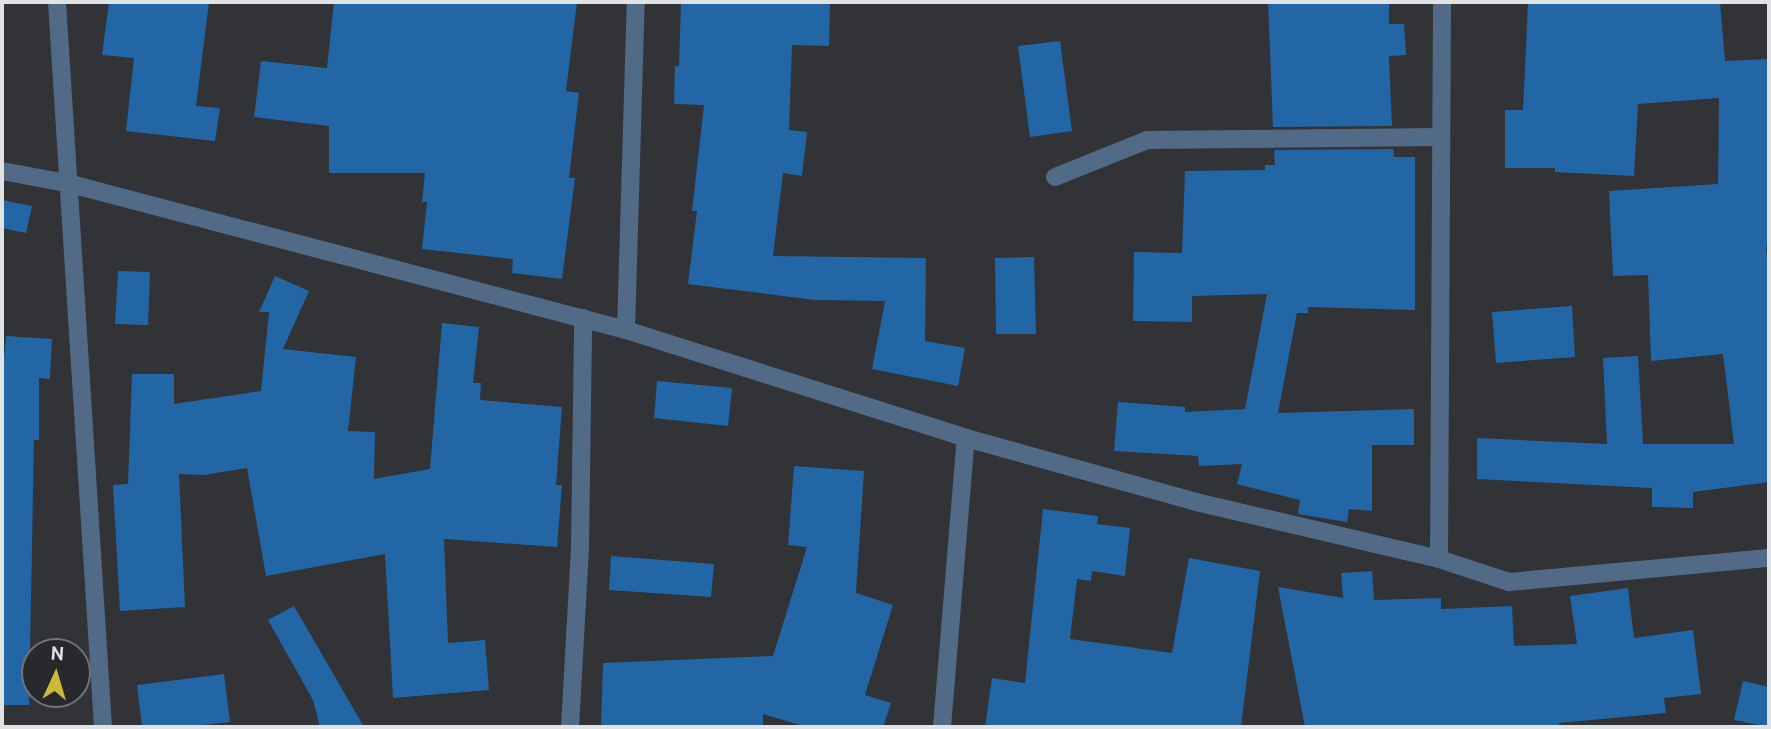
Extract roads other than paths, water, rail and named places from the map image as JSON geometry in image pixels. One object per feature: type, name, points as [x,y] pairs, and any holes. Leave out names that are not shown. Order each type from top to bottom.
[{"type":"street","points":[[57,2],[103,727]]},
{"type":"street","points":[[626,330],[636,2]]},
{"type":"street","points":[[1439,559],[1442,2]]},
{"type":"street","points":[[1055,177],[1147,140],[1441,136]]},
{"type":"street","points":[[2,171],[67,183],[583,318],[965,438],[1196,502],[1439,559],[1509,582],[1769,558]]},
{"type":"street","points":[[570,727],[580,547],[583,318]]},
{"type":"street","points":[[942,727],[965,438]]}]
